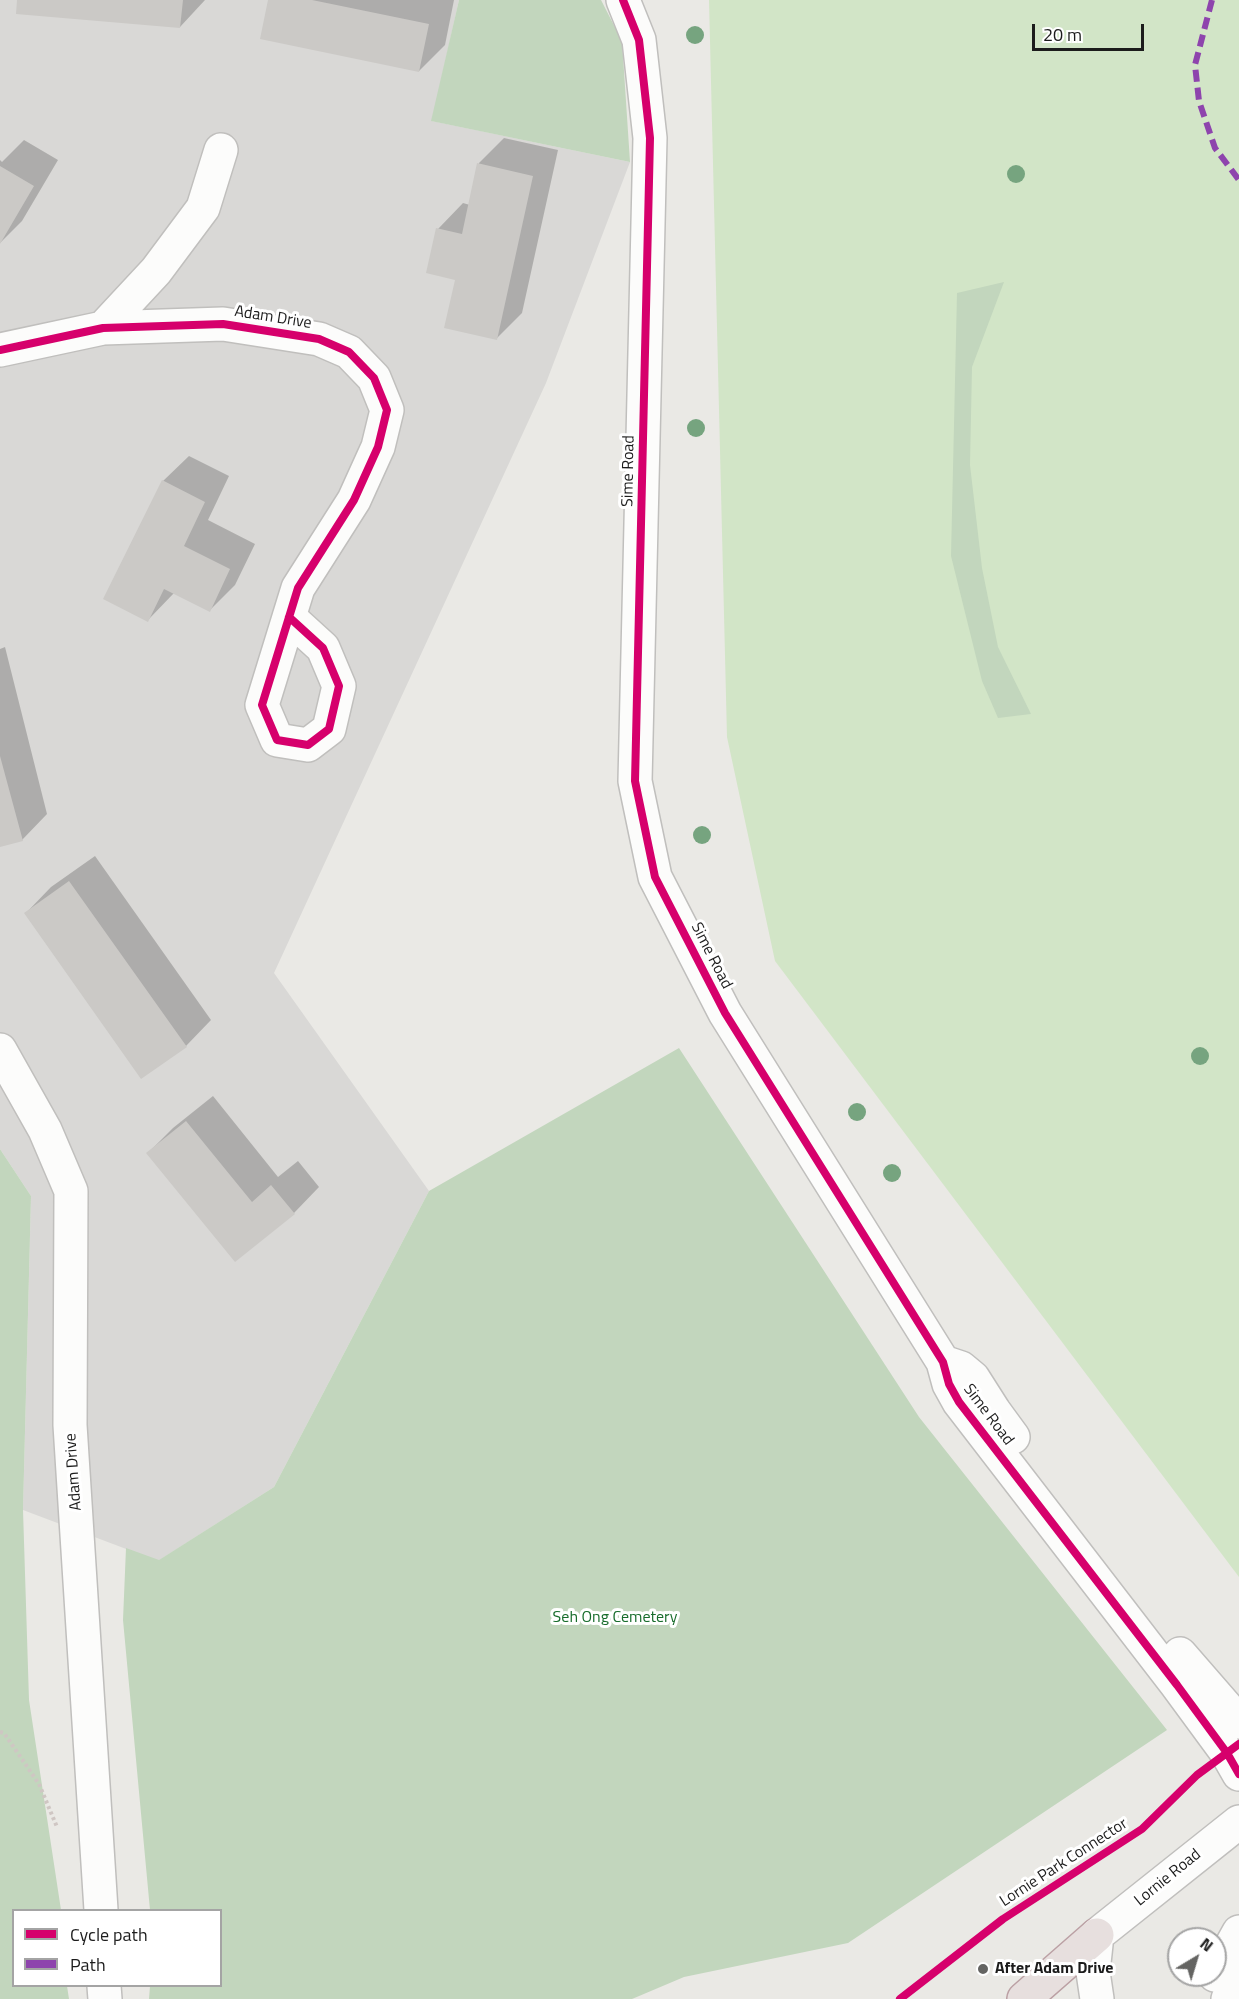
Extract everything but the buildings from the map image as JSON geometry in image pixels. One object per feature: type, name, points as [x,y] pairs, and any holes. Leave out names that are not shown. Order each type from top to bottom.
[{"type":"highway","points":[[1024,1999],[1097,1935]]},
{"type":"street","name":"Sime Road","points":[[623,0],[639,40],[650,138],[634,781],[655,877],[726,1013],[943,1362],[949,1384],[959,1402],[1177,1684],[1227,1753],[1239,1774]]},
{"type":"street","points":[[103,328],[156,271],[203,208],[221,150]]},
{"type":"street","name":"Adam Drive","points":[[0,350],[103,328],[224,324],[319,339],[349,352],[374,378],[387,410],[378,447],[354,500],[298,588],[289,617]]},
{"type":"street","name":"Adam Drive","points":[[0,1050],[45,1130],[71,1191],[70,1425],[101,1909]]},
{"type":"street","name":"Sime Road","points":[[943,1362],[961,1368],[973,1378],[1008,1430],[1180,1654],[1239,1722]]},
{"type":"street","name":"Lornie Road","points":[[1097,1935],[1239,1822]]},
{"type":"street","points":[[1227,1954],[1239,1932]]},
{"type":"street","points":[[1097,1935],[1093,1972],[1097,1999]]},
{"type":"street","points":[[1228,1999],[1239,1982]]},
{"type":"path","points":[[0,1732],[4,1733],[39,1784],[61,1835]]},
{"type":"shaded area","points":[[0,0],[459,0],[432,121],[630,162],[546,383],[274,973],[429,1191],[274,1487],[158,1561],[23,1510],[31,1196],[0,1149]]},
{"type":"green space","points":[[459,0],[601,0],[622,41],[630,162],[431,121]]},
{"type":"green space","points":[[709,0],[1239,0],[1239,1577],[775,961],[727,737]]},
{"type":"green space","points":[[1004,282],[972,367],[970,465],[982,568],[998,647],[1031,714],[998,718],[982,681],[951,556],[957,293]]},
{"type":"green space","name":"Seh Ong Cemetery","points":[[679,1048],[919,1417],[1167,1730],[848,1943],[684,1977],[632,1999],[149,1999],[150,1987],[222,1987],[222,1909],[150,1909],[123,1620],[126,1548],[159,1560],[274,1487],[429,1191]]},
{"type":"green space","points":[[0,1149],[31,1196],[23,1510],[29,1700],[61,1909],[12,1909],[12,1987],[67,1987],[69,1999],[0,1999]]},
{"type":"marked path","points":[[1212,0],[1195,65],[1199,101],[1215,148],[1239,180]]},
{"type":"cycle path","points":[[623,0],[639,40],[650,138],[635,781],[655,877],[725,1013],[943,1362],[949,1384],[959,1402],[1177,1685],[1227,1753],[1239,1774]]},
{"type":"cycle path","points":[[0,350],[103,328],[223,324],[319,339],[349,352],[374,378],[387,410],[378,447],[354,500],[298,588],[262,705],[277,740],[308,745],[329,729],[339,686],[323,648],[289,617]]},
{"type":"cycle path","name":"Lornie Park Connector","points":[[900,1999],[1003,1919],[1142,1829],[1197,1775],[1239,1744]]},
{"type":"place","name":"After Adam Drive","points":[[983,1969]]}]
